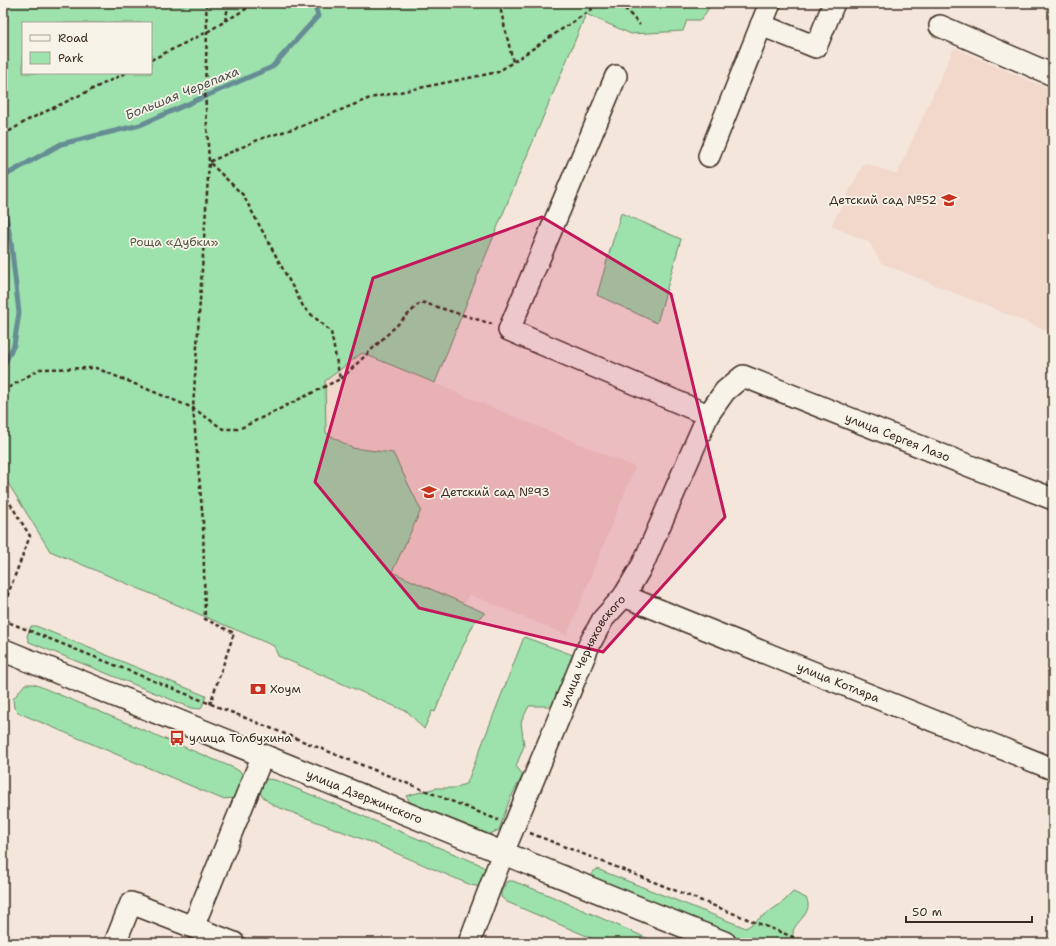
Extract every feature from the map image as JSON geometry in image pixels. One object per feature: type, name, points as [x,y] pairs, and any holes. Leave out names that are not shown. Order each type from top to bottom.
[{"type":"main road","name":"улица Дзержинского","points":[[3,650],[725,943]]},
{"type":"street","points":[[709,156],[770,3]]},
{"type":"street","points":[[761,26],[816,47],[834,3]]},
{"type":"street","points":[[940,26],[1053,75]]},
{"type":"street","points":[[616,76],[509,330],[708,415]]},
{"type":"street","name":"улица Черняховского","points":[[469,943],[503,853],[589,646],[603,619],[624,596],[643,564],[708,415],[725,391],[743,376]]},
{"type":"street","name":"улица Сергея Лазо","points":[[743,376],[1053,499]]},
{"type":"street","name":"улица Котляра","points":[[624,596],[1053,769]]},
{"type":"street","points":[[193,927],[263,756]]},
{"type":"street","points":[[115,943],[131,903],[234,943]]},
{"type":"path","points":[[206,3],[207,32],[205,90],[209,162],[193,408],[203,521],[205,619],[234,632],[210,704]]},
{"type":"path","points":[[225,21],[229,3]]},
{"type":"path","points":[[152,60],[207,32],[256,3]]},
{"type":"path","points":[[499,3],[513,62]]},
{"type":"path","points":[[209,162],[260,139],[302,126],[370,98],[498,72],[601,3]]},
{"type":"path","points":[[620,3],[640,25]]},
{"type":"path","points":[[3,134],[28,120],[124,74]]},
{"type":"path","points":[[209,162],[243,195],[304,308],[331,332],[340,379]]},
{"type":"path","points":[[3,391],[40,369],[96,368],[193,408],[223,429],[239,429],[340,379],[421,302],[509,330]]},
{"type":"path","points":[[3,492],[30,536],[3,607]]},
{"type":"path","points":[[3,620],[514,827],[808,943]]},
{"type":"highlighted area","points":[[542,217],[671,294],[725,517],[603,652],[419,608],[315,482],[373,278]]},
{"type":"shaded area","name":"Детский сад №52","points":[[954,48],[1053,91],[1053,333],[881,263],[869,242],[831,226],[864,163],[897,174]]},
{"type":"shaded area","name":"Детский сад №93","points":[[362,353],[635,467],[567,635],[469,594],[459,618],[224,517],[255,434]]},
{"type":"green space","name":"Роща «Дубки»","points":[[3,3],[712,3],[701,20],[687,20],[683,31],[631,34],[586,14],[490,244],[435,383],[362,353],[325,381],[326,433],[352,448],[393,453],[421,510],[392,572],[485,613],[475,621],[456,661],[435,712],[432,711],[424,729],[408,712],[278,656],[274,646],[50,551],[3,475]]},
{"type":"green space","points":[[621,213],[681,239],[657,323],[597,295]]},
{"type":"green space","points":[[31,626],[36,626],[206,696],[201,709],[192,708],[29,642],[27,636]]},
{"type":"green space","points":[[524,637],[573,655],[570,670],[556,706],[529,706],[521,722],[524,746],[516,766],[523,775],[509,801],[499,830],[488,835],[413,806],[406,796],[436,788],[455,788],[467,783]]},
{"type":"green space","points":[[25,684],[34,684],[234,768],[241,772],[243,778],[235,798],[222,799],[19,713],[14,708],[13,699]]},
{"type":"green space","points":[[267,779],[275,780],[290,786],[479,864],[487,870],[480,887],[471,885],[370,842],[275,806],[264,798],[260,791],[263,783]]},
{"type":"green space","points":[[597,869],[746,928],[783,902],[793,892],[806,898],[808,906],[805,914],[794,929],[793,943],[744,943],[592,882],[590,878],[593,872]]},
{"type":"green space","points":[[507,881],[513,881],[544,893],[658,943],[603,943],[507,902],[501,897],[501,892]]},
{"type":"waterway","name":"Большая Черепаха","points":[[3,367],[14,345],[19,313],[11,242],[5,211],[6,175],[61,144],[140,125],[272,67],[318,16],[314,3]]},
{"type":"place","name":"Детский сад №52","points":[[949,200]]},
{"type":"place","name":"Детский сад №93","points":[[429,492]]},
{"type":"place","name":"Хоум","points":[[258,689]]},
{"type":"place","name":"улица Толбухина","points":[[177,738]]}]
